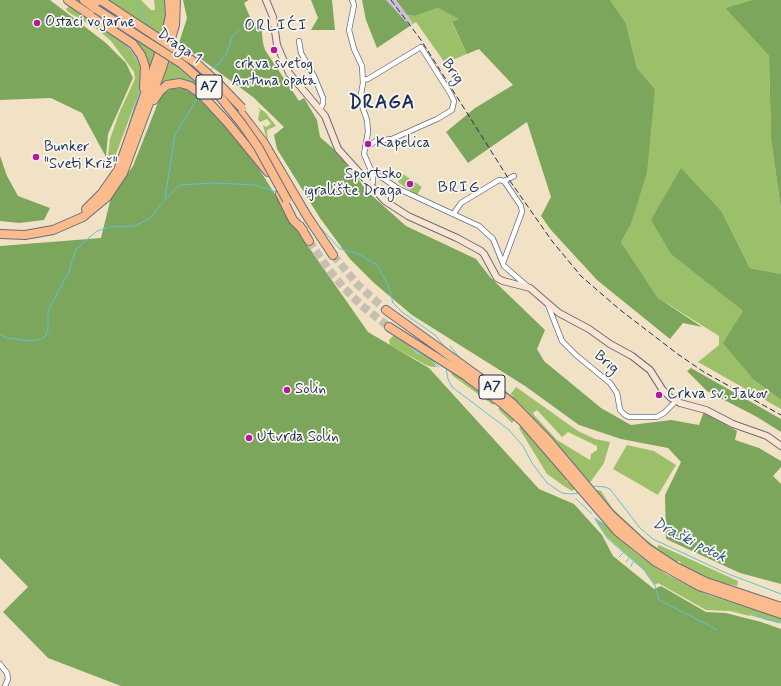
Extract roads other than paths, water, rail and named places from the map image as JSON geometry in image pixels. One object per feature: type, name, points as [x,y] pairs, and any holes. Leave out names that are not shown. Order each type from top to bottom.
[{"type":"highway","points":[[68,0],[132,44],[141,55],[145,66],[145,86],[119,160],[120,171]]},
{"type":"highway","name":"A7","points":[[84,0],[99,2]]},
{"type":"highway","points":[[169,0],[170,35]]},
{"type":"highway","points":[[0,234],[21,236],[48,231],[69,224],[105,195],[120,171],[159,67],[176,16],[176,0]]},
{"type":"highway","points":[[99,2],[196,63],[217,82],[255,124],[263,142],[326,246],[333,255]]},
{"type":"highway","name":"Draga 1","points":[[99,2],[182,64],[221,98],[258,147],[285,201]]},
{"type":"highway","points":[[120,171],[132,160],[155,98],[164,87],[177,83],[190,86],[202,95],[241,137],[264,165],[285,201]]},
{"type":"highway","name":"A7","points":[[285,201],[309,241]]},
{"type":"highway","name":"A7","points":[[386,310],[486,382],[512,404],[548,440],[579,483]]},
{"type":"highway","name":"A7","points":[[389,327],[466,376],[503,404],[522,421],[579,483],[617,531],[656,562],[700,586],[781,614]]},
{"type":"highway","name":"A7","points":[[591,497],[636,539],[670,563],[691,575],[721,588],[781,607]]},
{"type":"street","points":[[266,0],[273,17],[277,44],[286,67],[296,83],[320,109],[328,122],[338,149],[370,186],[373,179],[372,171],[364,157],[367,120],[360,100],[363,80],[361,62],[354,49],[349,30],[354,5],[352,0]]},
{"type":"street","points":[[299,41],[301,53],[312,72],[323,98],[323,104],[320,109]]},
{"type":"street","name":"Brig","points":[[363,80],[368,79],[421,47],[454,101],[452,110],[437,120],[392,139],[376,141],[366,146]]},
{"type":"street","name":"Brig","points":[[372,171],[399,189],[480,226],[493,239],[503,263],[512,274],[537,293],[548,305],[642,363],[650,370],[667,394],[676,400],[706,410],[733,424],[767,436],[781,446]]},
{"type":"street","points":[[454,213],[461,203],[499,180],[504,181],[514,176]]},
{"type":"street","points":[[503,263],[522,212],[522,206],[504,181]]},
{"type":"street","name":"Brig","points":[[370,186],[392,207],[408,216],[457,238],[484,254],[492,271],[500,280],[527,286]]},
{"type":"street","name":"Brig","points":[[548,305],[562,341],[576,355],[610,383],[617,393],[620,410],[625,415],[629,417],[657,417],[664,413],[676,400]]},
{"type":"street","points":[[0,664],[7,673],[8,679],[5,686]]},
{"type":"waterway","points":[[135,0],[148,26]]},
{"type":"waterway","points":[[209,71],[219,64],[227,53],[232,37],[239,29]]},
{"type":"waterway","points":[[125,44],[132,50],[141,67]]},
{"type":"waterway","points":[[151,49],[155,54]]},
{"type":"waterway","points":[[198,83],[200,90]]},
{"type":"waterway","points":[[129,125],[140,90]]},
{"type":"waterway","points":[[165,198],[175,135],[198,97]]},
{"type":"waterway","name":"Draški potok","points":[[0,335],[7,338],[29,341],[38,340],[46,336],[48,330],[48,311],[69,271],[76,249],[97,231],[110,227],[134,226],[149,219],[180,185],[214,183],[255,185],[277,192]]},
{"type":"waterway","name":"Draški potok","points":[[302,200],[318,225],[340,249],[357,253],[377,265],[388,285],[393,303],[402,312],[435,335],[444,346]]},
{"type":"waterway","points":[[410,345],[417,352],[427,356]]},
{"type":"waterway","points":[[450,346],[460,358],[484,376]]},
{"type":"waterway","points":[[430,358],[439,367]]},
{"type":"waterway","name":"Draški potok","points":[[446,368],[448,379],[452,387],[509,430],[523,446],[532,463],[547,483],[562,493],[579,493]]},
{"type":"waterway","points":[[520,406],[538,424]]},
{"type":"waterway","name":"Draški potok","points":[[593,486],[610,489],[640,528],[653,539],[726,573],[781,594]]},
{"type":"waterway","points":[[576,499],[592,514]]},
{"type":"waterway","points":[[595,518],[610,529]]},
{"type":"waterway","points":[[595,519],[607,538],[644,570],[655,586],[659,600],[718,630]]},
{"type":"waterway","points":[[619,557],[623,553]]},
{"type":"waterway","points":[[626,562],[629,558]]},
{"type":"waterway","points":[[631,566],[633,562]]},
{"type":"waterway","points":[[752,608],[764,613]]},
{"type":"waterway","points":[[751,615],[780,623]]},
{"type":"tunnel","points":[[309,241],[329,270],[344,288],[361,305],[389,327]]},
{"type":"tunnel","points":[[333,255],[358,285],[386,310]]},
{"type":"railway","points":[[391,0],[421,40],[510,181],[552,241],[581,276],[619,309],[679,355],[704,372],[781,415]]},
{"type":"place","name":"Ostaci vojarne","points":[[37,23]]},
{"type":"place","name":"crkva svetog Antuna opata","points":[[274,50]]},
{"type":"place","name":"Kapelica","points":[[368,144]]},
{"type":"place","name":"Bunker \"Sveti Križ\"","points":[[36,157]]},
{"type":"place","name":"Sportsko igralište Draga","points":[[410,184]]},
{"type":"place","name":"Solin","points":[[287,390]]},
{"type":"place","name":"Crkva sv. Jakov","points":[[659,395]]},
{"type":"place","name":"Utvrda Solin","points":[[249,438]]},
{"type":"district","name":"ORLIĆI","points":[[276,27]]},
{"type":"district","name":"DRAGA","points":[[382,104]]},
{"type":"district","name":"BRIG","points":[[459,189]]}]
